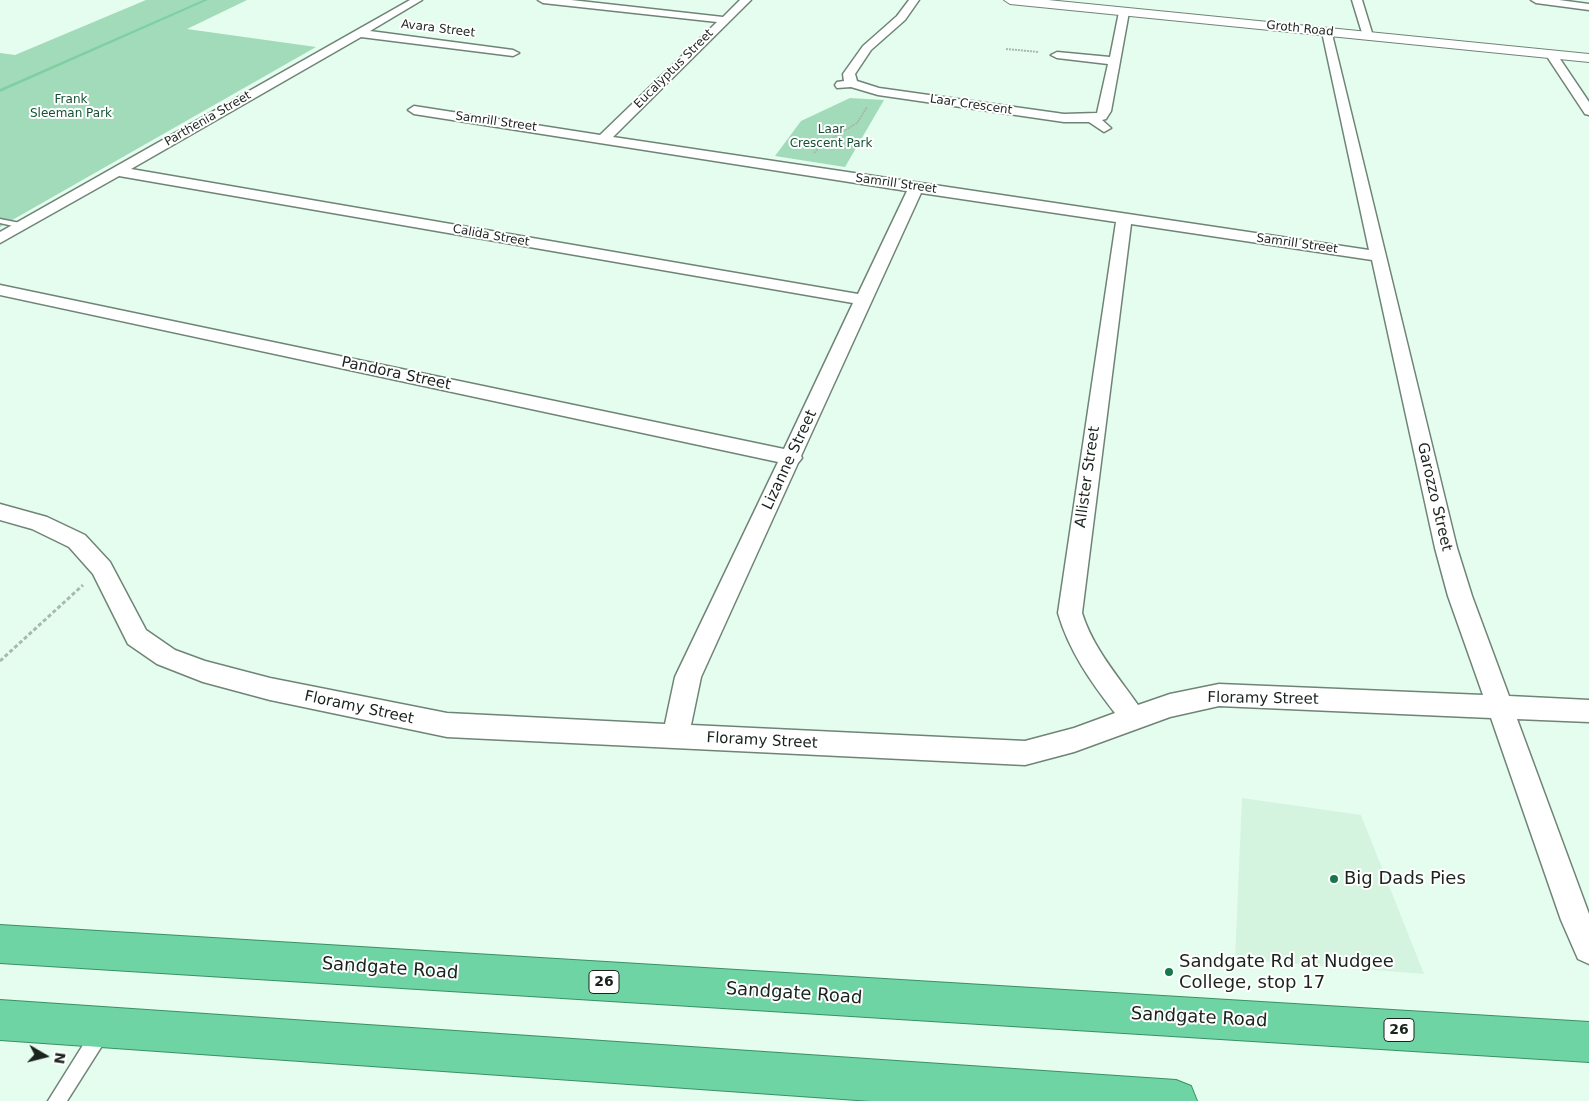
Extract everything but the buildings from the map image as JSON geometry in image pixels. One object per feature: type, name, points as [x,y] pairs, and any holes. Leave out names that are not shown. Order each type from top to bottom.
[{"type":"highway","name":"Sandgate Road","points":[[0,944],[1589,1042]]},
{"type":"highway","points":[[0,1020],[1176,1101]]},
{"type":"street","name":"Parthenia Street","points":[[0,238],[417,0]]},
{"type":"street","points":[[543,0],[724,20]]},
{"type":"street","name":"Eucalyptus Street","points":[[603,139],[746,0]]},
{"type":"street","name":"Laar Crescent","points":[[914,0],[901,18],[876,37],[867,48],[849,74],[846,84],[878,91],[1064,118],[1092,118]]},
{"type":"street","name":"Groth Road","points":[[1010,0],[1062,3],[1124,12],[1589,58]]},
{"type":"street","points":[[1357,0],[1368,36]]},
{"type":"street","points":[[1536,0],[1589,8]]},
{"type":"street","points":[[1092,118],[1101,116],[1105,111],[1124,12]]},
{"type":"street","name":"Garozzo Street","points":[[1327,32],[1446,548],[1460,596],[1500,708],[1576,920],[1589,948]]},
{"type":"street","name":"Avara Street","points":[[359,33],[513,53]]},
{"type":"street","points":[[1552,54],[1589,111]]},
{"type":"street","points":[[1057,55],[1114,61]]},
{"type":"street","name":"Samrill Street","points":[[414,110],[804,171],[1378,256]]},
{"type":"street","points":[[1092,118],[1104,128]]},
{"type":"street","name":"Calida Street","points":[[117,171],[864,300]]},
{"type":"street","name":"Lizanne Street","points":[[674,736],[688,677],[792,458],[916,187]]},
{"type":"street","name":"Allister Street","points":[[1124,218],[1070,613],[1081,643],[1133,718]]},
{"type":"street","name":"Pandora Street","points":[[0,290],[792,458]]},
{"type":"street","name":"Floramy Street","points":[[0,512],[39,523],[77,541],[102,568],[137,637],[166,657],[203,671],[270,689],[447,726],[1025,753],[1048,748],[1133,718],[1199,698],[1220,695],[1589,711]]},
{"type":"lane","points":[[0,222],[22,226]]},
{"type":"lane","points":[[57,1101],[104,1028]]},
{"type":"path","points":[[1006,49],[1057,55]]},
{"type":"path","points":[[804,171],[816,150],[857,123],[878,91]]},
{"type":"path","points":[[0,661],[102,568]]},
{"type":"shaded area","points":[[1242,798],[1361,815],[1424,974],[1235,959]]},
{"type":"green space","name":"Frank Sleeman Park","points":[[146,0],[247,0],[187,29],[316,47],[0,227],[0,53],[15,55]]},
{"type":"green space","name":"Laar Crescent Park","points":[[850,98],[884,100],[845,167],[775,156],[801,121]]},
{"type":"waterway","points":[[0,91],[206,0]]},
{"type":"place","name":"Big Dads Pies","points":[[1334,879]]},
{"type":"place","name":"Sandgate Rd at Nudgee College, stop 17","points":[[1169,972]]}]
